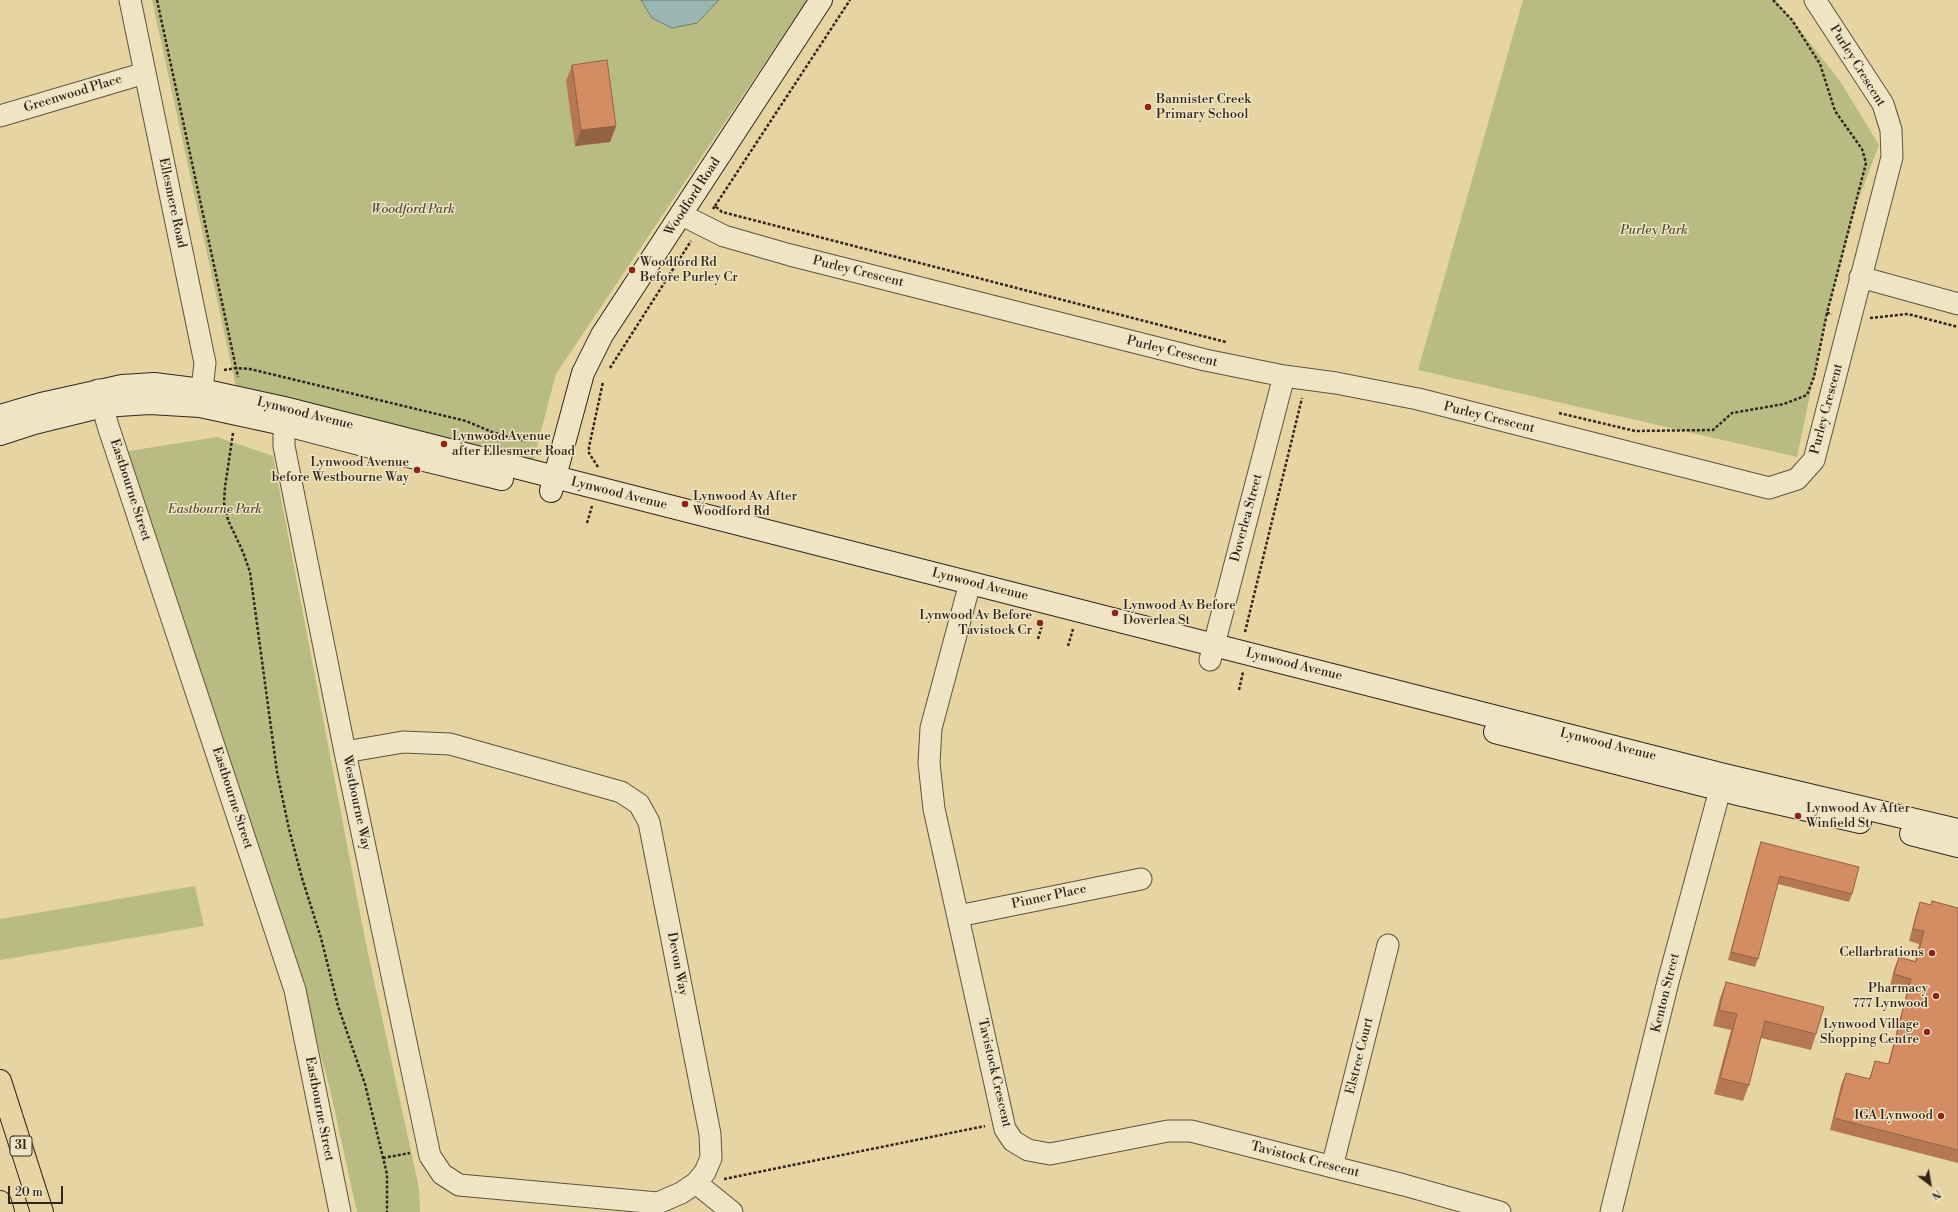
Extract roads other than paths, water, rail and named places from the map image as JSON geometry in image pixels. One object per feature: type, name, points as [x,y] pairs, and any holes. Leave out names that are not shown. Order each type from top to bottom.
[{"type":"main road","name":"31","points":[[0,1081],[42,1212]]},
{"type":"main road","points":[[0,1202],[3,1212]]},
{"type":"street","name":"Ellesmere Road","points":[[130,0],[205,363],[201,398]]},
{"type":"street","name":"Woodford Road","points":[[553,484],[582,373],[592,354],[606,329],[682,215],[821,0]]},
{"type":"street","name":"Purley Crescent","points":[[682,215],[724,236],[798,257],[1205,360],[1284,376],[1336,383],[1418,400],[1769,488],[1797,479],[1814,460],[1892,157],[1891,130],[1883,104],[1815,0]]},
{"type":"street","name":"Greenwood Place","points":[[0,116],[145,72]]},
{"type":"street","points":[[1860,277],[1958,304]]},
{"type":"street","name":"Doverlea Street","points":[[1212,652],[1284,376]]},
{"type":"street","name":"Lynwood Avenue","points":[[0,434],[34,424],[100,398],[122,386],[154,384],[201,398],[239,405],[284,416],[375,448],[553,484],[1722,782],[1958,846]]},
{"type":"street","name":"Lynwood Avenue","points":[[0,416],[100,398]]},
{"type":"street","name":"Eastbourne Street","points":[[100,398],[295,990],[340,1212]]},
{"type":"street","name":"Westbourne Way","points":[[284,416],[284,446],[345,752],[430,1156],[442,1174],[459,1185],[658,1203],[681,1193],[700,1178]]},
{"type":"street","name":"Tavistock Crescent","points":[[969,590],[931,728],[929,763],[934,809],[1003,1121],[1005,1129],[1013,1141],[1028,1150],[1050,1154],[1168,1131],[1191,1131],[1500,1212]]},
{"type":"street","name":"Devon Way","points":[[345,752],[403,742],[450,744],[621,792],[639,804],[649,822],[710,1134],[710,1158],[700,1178]]},
{"type":"street","name":"Lynwood Avenue","points":[[1722,782],[1958,830]]},
{"type":"street","name":"Kenton Street","points":[[1611,1212],[1668,982],[1722,782]]},
{"type":"street","name":"Pinner Place","points":[[958,916],[1141,879]]},
{"type":"street","name":"Elstree Court","points":[[1332,1167],[1388,945]]},
{"type":"street","points":[[700,1178],[732,1212]]},
{"type":"water","points":[[641,0],[719,0],[697,23],[672,28],[652,18]]},
{"type":"place","name":"Bannister Creek Primary School","points":[[1148,107]]},
{"type":"place","name":"Woodford Rd Before Purley Cr","points":[[632,270]]},
{"type":"place","name":"Lynwood Avenue after Ellesmere Road","points":[[444,444]]},
{"type":"place","name":"Lynwood Avenue before Westbourne Way","points":[[417,470]]},
{"type":"place","name":"Lynwood Av After Woodford Rd","points":[[685,504]]},
{"type":"place","name":"Lynwood Av Before Doverlea St","points":[[1115,613]]},
{"type":"place","name":"Lynwood Av Before Tavistock Cr","points":[[1040,623]]},
{"type":"place","name":"Lynwood Av After Winfield St","points":[[1798,816]]},
{"type":"place","name":"Cellarbrations","points":[[1932,953]]},
{"type":"place","name":"Pharmacy 777 Lynwood","points":[[1936,996]]},
{"type":"place","name":"Lynwood Village Shopping Centre","points":[[1927,1032]]},
{"type":"place","name":"IGA Lynwood","points":[[1941,1116]]},
{"type":"park label","name":"Woodford Park","points":[[413,210]]},
{"type":"park label","name":"Purley Park","points":[[1654,231]]},
{"type":"park label","name":"Eastbourne Park","points":[[215,510]]}]
